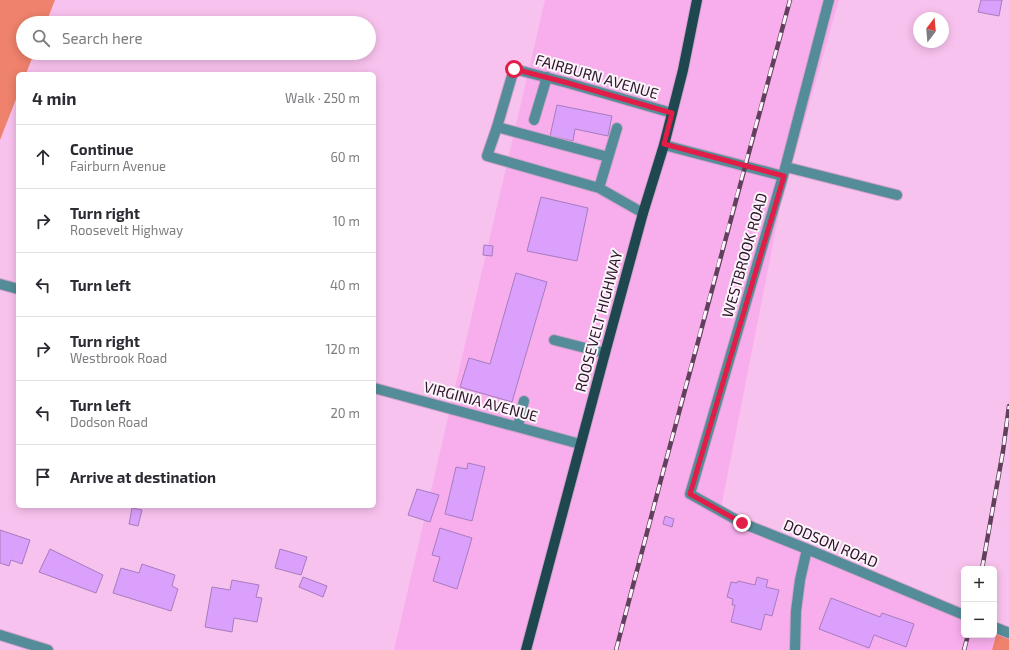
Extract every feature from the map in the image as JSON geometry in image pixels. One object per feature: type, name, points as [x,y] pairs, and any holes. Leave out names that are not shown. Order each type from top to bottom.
[{"type":"main road","name":"ROOSEVELT HIGHWAY","points":[[526,650],[643,213],[664,144],[683,70],[697,0]]},
{"type":"street","name":"WESTBROOK ROAD","points":[[690,494],[785,171],[829,0]]},
{"type":"street","name":"FAIRBURN AVENUE","points":[[497,127],[514,69],[672,113]]},
{"type":"street","points":[[534,120],[547,77]]},
{"type":"street","points":[[608,157],[497,127],[487,156],[599,188],[643,213]]},
{"type":"street","points":[[599,188],[617,128]]},
{"type":"street","points":[[664,144],[897,195]]},
{"type":"street","points":[[0,284],[16,288]]},
{"type":"street","points":[[554,340],[605,353]]},
{"type":"street","name":"VIRGINIA AVENUE","points":[[376,389],[580,444]]},
{"type":"street","points":[[518,427],[524,401]]},
{"type":"street","name":"DODSON ROAD","points":[[690,494],[742,523],[961,614]]},
{"type":"street","points":[[795,650],[796,611],[800,580],[807,549]]},
{"type":"street","points":[[997,628],[1009,633]]},
{"type":"street","points":[[0,635],[48,650]]},
{"type":"shaded area","points":[[0,0],[55,0],[49,16],[16,16],[16,60],[31,60],[27,72],[16,72],[16,99],[0,140]]},
{"type":"shaded area","points":[[545,0],[839,0],[781,203],[721,508],[961,609],[961,638],[995,638],[992,650],[394,650]]},
{"type":"shaded area","points":[[999,625],[1009,628],[1009,650],[992,650],[995,638],[997,638]]},
{"type":"building","points":[[981,0],[1002,0],[999,16],[978,12]]},
{"type":"building","points":[[557,105],[612,116],[608,136],[575,129],[573,141],[550,136]]},
{"type":"building","points":[[541,197],[588,208],[577,261],[527,251]]},
{"type":"building","points":[[484,245],[493,246],[492,256],[483,255]]},
{"type":"building","points":[[516,273],[547,282],[512,402],[460,387],[469,358],[490,364]]},
{"type":"building","points":[[468,463],[485,467],[472,521],[445,514],[456,467],[467,469]]},
{"type":"building","points":[[417,489],[439,495],[430,522],[408,515]]},
{"type":"building","points":[[132,508],[142,510],[138,526],[129,524]]},
{"type":"building","points":[[665,516],[674,519],[672,527],[663,524]]},
{"type":"building","points":[[440,528],[472,538],[457,589],[433,581],[440,557],[432,555]]},
{"type":"building","points":[[0,530],[30,540],[22,564],[11,560],[9,566],[0,563]]},
{"type":"building","points":[[50,549],[103,575],[96,593],[39,572]]},
{"type":"building","points":[[280,549],[307,557],[301,575],[275,568]]},
{"type":"building","points":[[142,564],[175,575],[172,586],[178,589],[171,611],[113,593],[121,568],[139,573]]},
{"type":"building","points":[[303,577],[327,586],[323,597],[299,587]]},
{"type":"building","points":[[757,577],[768,580],[766,587],[779,590],[772,616],[765,614],[761,630],[731,622],[735,605],[732,605],[733,599],[727,597],[731,582],[737,583],[738,581],[755,585]]},
{"type":"building","points":[[232,580],[259,585],[256,597],[262,598],[257,622],[234,618],[232,632],[205,627],[212,587],[230,590]]},
{"type":"building","points":[[831,598],[880,617],[882,613],[914,624],[906,647],[874,635],[869,648],[819,629]]},
{"type":"railway","points":[[616,650],[790,0]]},
{"type":"railway","points":[[983,566],[1003,451],[1009,406]]},
{"type":"railway","points":[[964,650],[967,638]]},
{"type":"route","points":[[514,69],[672,113],[664,144],[784,176],[690,494],[742,523]]}]
